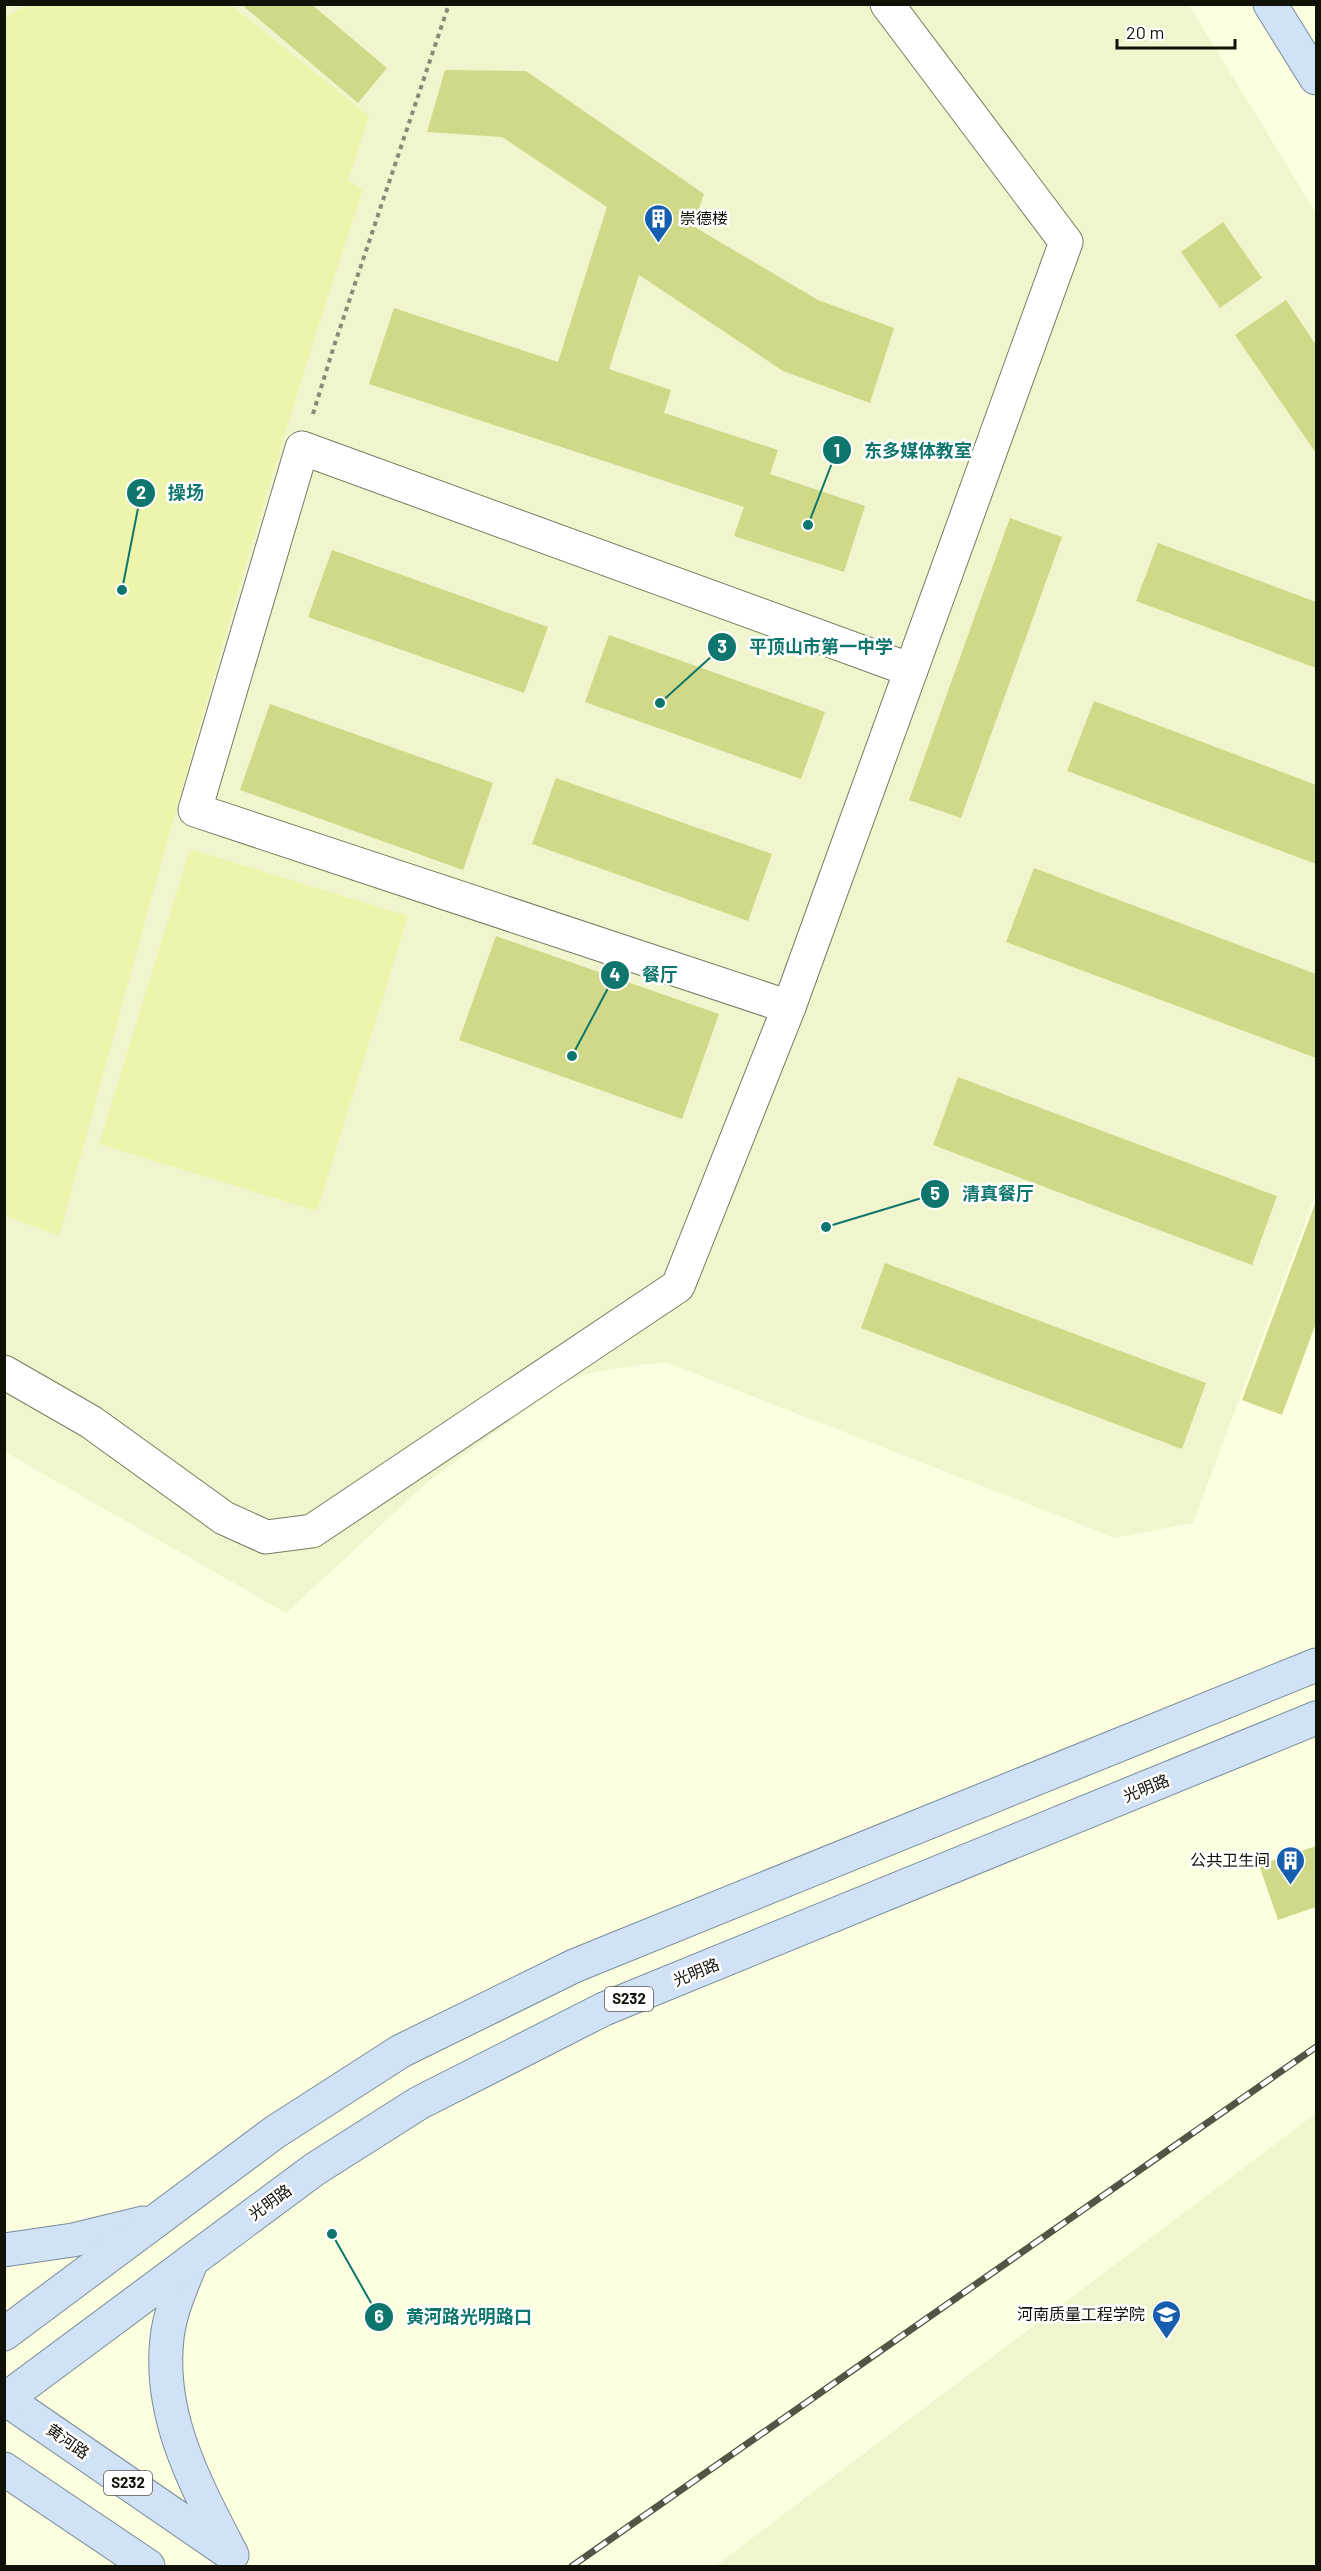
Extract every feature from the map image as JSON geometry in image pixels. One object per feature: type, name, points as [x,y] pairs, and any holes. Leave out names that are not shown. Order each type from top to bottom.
[{"type":"main road","points":[[1270,4],[1317,78]]},
{"type":"main road","points":[[4,2334],[275,2132],[401,2051],[574,1966],[1317,1665]]},
{"type":"main road","name":"光明路","points":[[5,2399],[315,2169],[419,2103],[604,2009],[1317,1718]]},
{"type":"main road","points":[[4,2250],[73,2240],[157,2219]]},
{"type":"main road","points":[[192,2260],[174,2306],[167,2338],[166,2385],[176,2433],[187,2467],[241,2561]]},
{"type":"main road","name":"黄河路","points":[[5,2399],[241,2561]]},
{"type":"main road","points":[[4,2469],[148,2566]]},
{"type":"lane","points":[[4,1372],[91,1422],[224,1518],[266,1537],[312,1531],[678,1286],[789,1007],[1066,242],[889,5]]},
{"type":"lane","points":[[789,1007],[195,810],[302,448],[910,670]]},
{"type":"path","points":[[302,448],[333,348],[449,4]]},
{"type":"shaded area","points":[[5,5],[1189,5],[1316,213],[1316,1193],[1193,1523],[1115,1538],[665,1362],[605,1370],[567,1380],[431,1479],[286,1613],[5,1452]]},
{"type":"shaded area","name":"河南质量工程学院","points":[[1316,2113],[1316,2566],[715,2566]]},
{"type":"green space","points":[[26,5],[231,5],[369,116],[348,181],[363,189],[280,449],[167,842],[59,1236],[4,1215],[4,18]]},
{"type":"green space","points":[[190,849],[408,916],[317,1211],[99,1144]]},
{"type":"building","points":[[241,4],[311,4],[387,68],[358,103]]},
{"type":"building","points":[[445,70],[526,71],[704,194],[693,226],[818,300],[894,328],[870,403],[783,371],[639,275],[609,369],[671,390],[664,413],[778,450],[770,474],[865,506],[844,572],[734,536],[744,507],[369,384],[394,308],[558,362],[607,207],[502,137],[427,132]]},
{"type":"building","points":[[1223,222],[1262,278],[1220,308],[1181,252]]},
{"type":"building","points":[[1286,300],[1316,345],[1316,453],[1235,335]]},
{"type":"building","points":[[1010,518],[1062,537],[961,818],[909,800]]},
{"type":"building","points":[[1158,543],[1316,602],[1316,668],[1136,601]]},
{"type":"building","points":[[332,550],[548,627],[524,693],[308,617]]},
{"type":"building","points":[[609,635],[825,712],[801,779],[585,702]]},
{"type":"building","points":[[1094,701],[1316,785],[1316,864],[1067,771]]},
{"type":"building","points":[[270,704],[493,783],[463,870],[240,790]]},
{"type":"building","points":[[556,778],[772,854],[748,921],[532,844]]},
{"type":"building","points":[[1034,868],[1316,974],[1316,1058],[1006,942]]},
{"type":"building","points":[[496,936],[719,1014],[682,1119],[459,1040]]},
{"type":"building","points":[[958,1077],[1277,1196],[1252,1265],[933,1145]]},
{"type":"building","points":[[1316,1201],[1316,1323],[1282,1415],[1242,1400]]},
{"type":"building","points":[[885,1263],[1206,1383],[1182,1449],[861,1328]]},
{"type":"building","name":"公共卫生间","points":[[1316,1846],[1316,1907],[1278,1920],[1259,1865]]},
{"type":"railway","points":[[572,2566],[1316,2047]]},
{"type":"place","name":"崇德楼","points":[[659,244]]},
{"type":"place","name":"东多媒体教室","points":[[808,525]]},
{"type":"place","name":"操场","points":[[122,590]]},
{"type":"place","name":"平顶山市第一中学","points":[[660,703]]},
{"type":"place","name":"餐厅","points":[[572,1056]]},
{"type":"place","name":"清真餐厅","points":[[826,1227]]},
{"type":"place","name":"公共卫生间","points":[[1291,1886]]},
{"type":"place","name":"黄河路光明路口","points":[[332,2234]]},
{"type":"place","name":"河南质量工程学院","points":[[1166,2340]]}]
